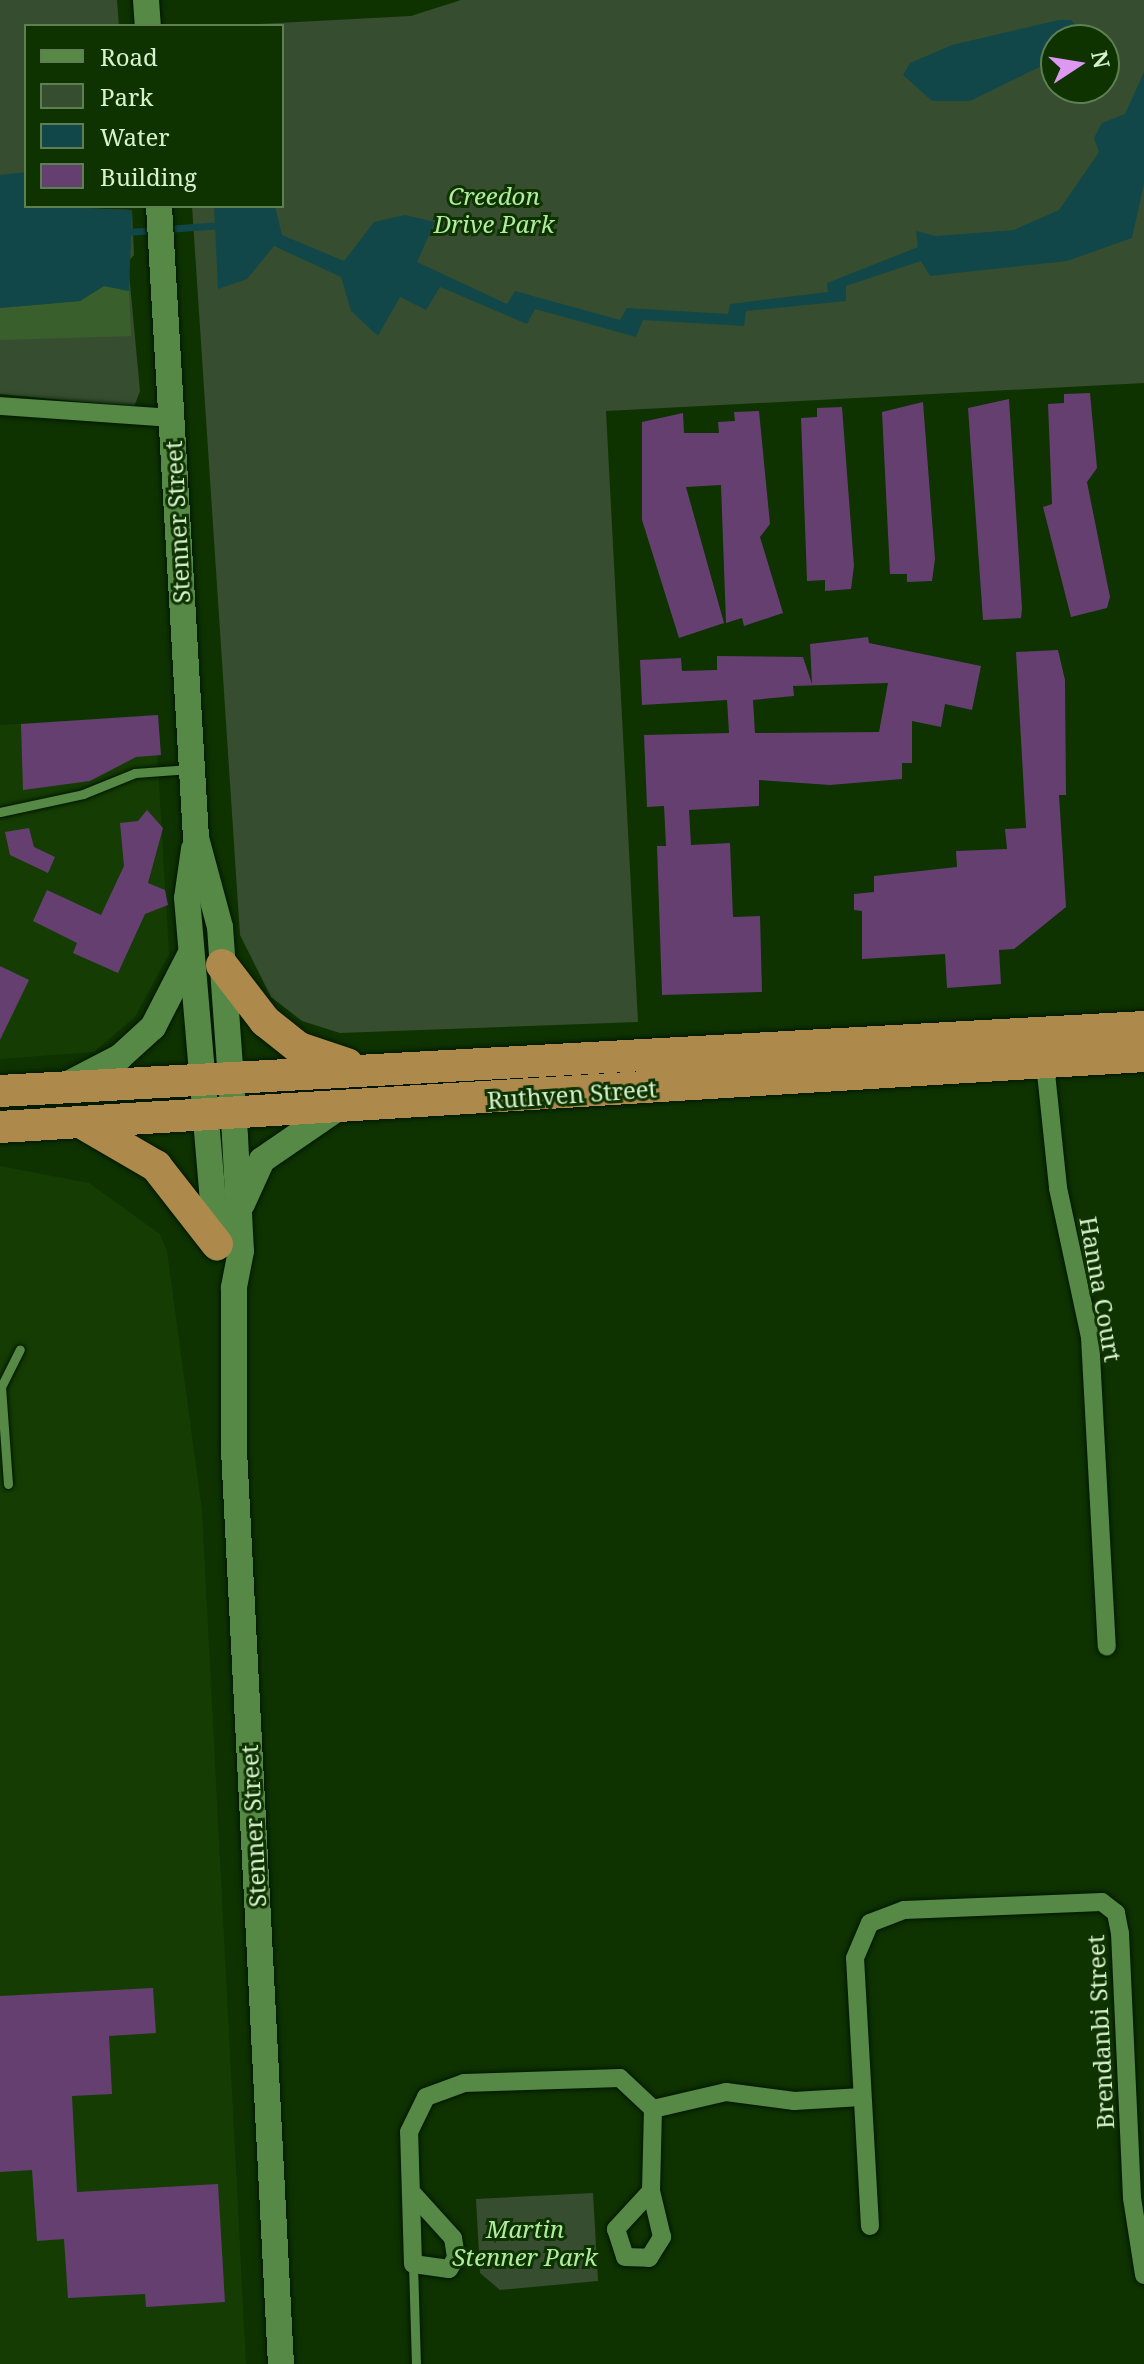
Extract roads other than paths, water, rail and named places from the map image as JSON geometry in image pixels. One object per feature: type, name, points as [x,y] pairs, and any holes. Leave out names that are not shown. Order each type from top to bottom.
[{"type":"highway","points":[[222,965],[265,1021],[299,1048],[362,1069]]},
{"type":"highway","name":"Ruthven Street","points":[[0,1127],[338,1108],[1044,1049],[1144,1027]]},
{"type":"highway","name":"Ruthven Street","points":[[0,1091],[362,1069],[1044,1049],[1144,1056]]},
{"type":"highway","points":[[81,1123],[156,1166],[217,1244]]},
{"type":"main road","points":[[146,0],[148,24]]},
{"type":"main road","name":"Stenner Street","points":[[159,208],[196,838],[222,965],[215,1078]]},
{"type":"main road","name":"Stenner Street","points":[[196,838],[187,898],[191,952],[239,1211],[234,1288],[240,1584],[281,2364]]},
{"type":"main road","points":[[60,1087],[120,1057],[153,1027],[191,952]]},
{"type":"main road","points":[[239,1211],[262,1160],[338,1108]]},
{"type":"main road","name":"Stenner Street","points":[[220,1113],[217,1244],[234,1288]]},
{"type":"street","points":[[0,406],[71,413],[101,426],[171,418]]},
{"type":"street","name":"Hanna Court","points":[[1044,1049],[1058,1188],[1090,1337],[1107,1647]]},
{"type":"street","name":"Brendanbi Street","points":[[870,2226],[855,1958],[870,1923],[904,1910],[1102,1902],[1116,1913],[1120,1933],[1132,2198],[1144,2275]]},
{"type":"street","points":[[414,2195],[458,2248],[449,2269],[413,2264],[415,2113],[426,2097],[447,2088],[620,2078],[653,2109],[651,2191]]},
{"type":"street","points":[[653,2109],[726,2092],[794,2101],[862,2097]]},
{"type":"lane","points":[[0,812],[83,794],[135,773],[191,769]]},
{"type":"lane","points":[[8,1484],[1,1387],[20,1349]]},
{"type":"lane","points":[[413,2264],[416,2364]]},
{"type":"water","points":[[1071,20],[1075,24],[1042,24]]},
{"type":"water","points":[[1040,24],[1040,67],[970,101],[932,101],[903,75],[910,63],[952,45]]},
{"type":"water","points":[[1144,72],[1144,184],[1132,238],[1067,261],[930,276],[921,261],[846,286],[846,301],[746,311],[744,326],[643,320],[636,337],[535,309],[527,324],[440,287],[426,310],[400,297],[378,336],[351,311],[341,277],[274,246],[247,279],[218,289],[214,208],[275,208],[282,235],[344,261],[374,222],[405,215],[435,222],[417,262],[507,304],[515,291],[620,320],[627,308],[728,314],[730,304],[828,292],[827,283],[918,247],[916,231],[936,236],[1014,230],[1059,210],[1099,152],[1094,138],[1102,123],[1125,114]]},
{"type":"water","points":[[24,172],[24,208],[132,210],[129,291],[104,286],[80,301],[0,308],[0,175]]},
{"type":"waterway","points":[[166,229],[222,225]]},
{"type":"waterway","points":[[127,232],[154,230]]},
{"type":"park label","name":"Creedon Drive Park","points":[[494,210]]},
{"type":"park label","name":"Martin Stenner Park","points":[[525,2243]]}]
